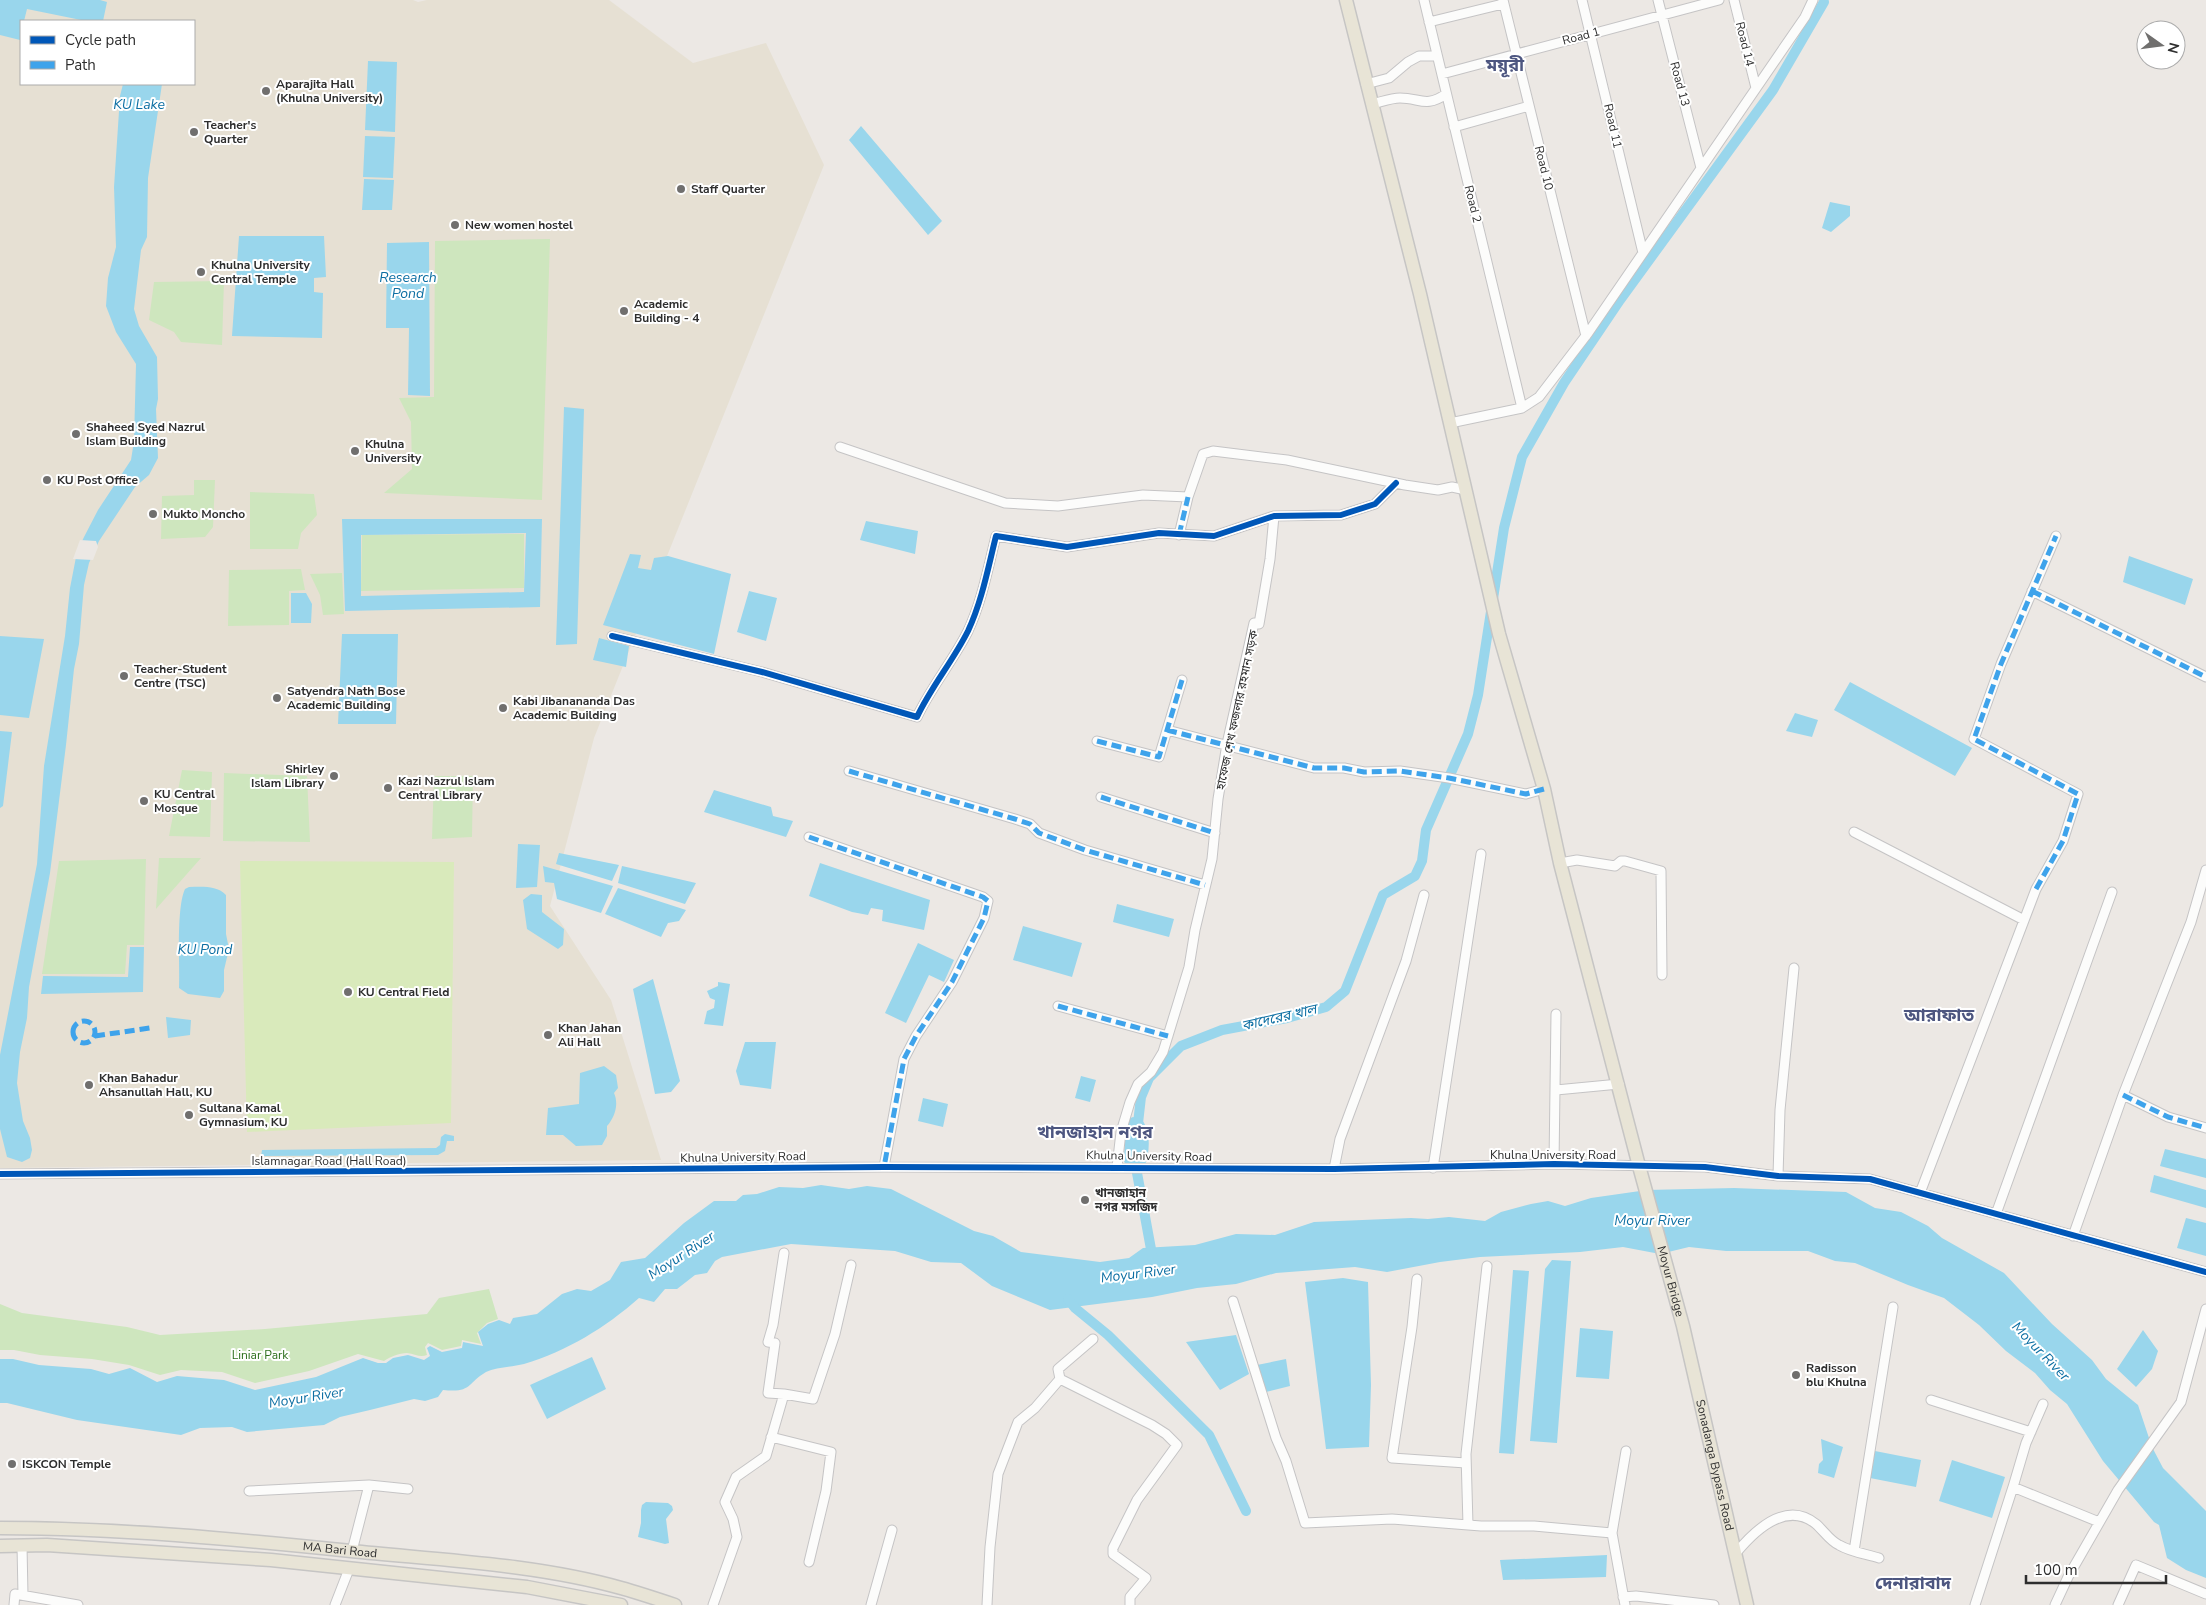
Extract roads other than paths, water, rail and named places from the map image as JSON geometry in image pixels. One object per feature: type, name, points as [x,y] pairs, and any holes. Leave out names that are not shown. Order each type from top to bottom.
[{"type":"main road","name":"Moyur Bridge","points":[[1346,0],[1420,294],[1499,634],[1544,789],[1560,863],[1639,1166],[1684,1326]]},
{"type":"main road","name":"Sonadanga Bypass Road","points":[[1684,1326],[1747,1605]]},
{"type":"main road","name":"MA Bari Road","points":[[0,1528],[52,1528],[249,1541],[486,1564],[559,1575],[620,1587],[675,1605]]},
{"type":"main road","name":"MA Bari Road","points":[[0,1546],[47,1545],[271,1560],[527,1587],[621,1605]]},
{"type":"street","name":"Road 2","points":[[1424,0],[1522,408]]},
{"type":"street","name":"Road 11","points":[[1582,0],[1643,253]]},
{"type":"street","name":"Road 13","points":[[1658,0],[1701,168]]},
{"type":"street","name":"Road 1","points":[[1442,74],[1719,0]]},
{"type":"street","name":"Road 14","points":[[1734,0],[1756,88]]},
{"type":"street","points":[[1450,422],[1522,408],[1540,397],[1586,336],[1805,17],[1813,0]]},
{"type":"street","points":[[1429,22],[1503,2]]},
{"type":"street","name":"Road 10","points":[[1503,2],[1586,336]]},
{"type":"street","points":[[1366,84],[1390,78],[1408,62],[1419,56],[1437,56]]},
{"type":"street","points":[[1372,104],[1396,98],[1406,98],[1425,103],[1438,100],[1446,94]]},
{"type":"street","points":[[1454,127],[1529,106]]},
{"type":"street","points":[[840,447],[1005,503],[1058,506],[1143,495],[1188,497]]},
{"type":"street","points":[[1179,535],[1188,497],[1203,454],[1213,451],[1287,460],[1396,484],[1438,490],[1452,487],[1466,490]]},
{"type":"street","points":[[612,636],[762,672],[916,717],[967,634],[977,610],[996,536],[1067,547],[1160,533],[1214,536],[1274,516],[1341,515],[1375,504],[1396,484]]},
{"type":"street","name":"হাফেজ শেখ ফজলার রহমান সড়ক","points":[[1117,1167],[1121,1132],[1130,1102],[1138,1084],[1151,1072],[1163,1052],[1189,967],[1212,859],[1227,744],[1254,623],[1259,624],[1270,559],[1274,516]]},
{"type":"street","points":[[1920,1193],[2036,889],[2062,842],[2078,794],[1974,739],[2001,664],[2056,536]]},
{"type":"street","points":[[2032,590],[2206,677]]},
{"type":"street","points":[[1097,741],[1159,757],[1182,680]]},
{"type":"street","points":[[1167,730],[1314,768],[1344,768],[1364,772],[1395,770],[1449,778],[1526,794],[1544,789]]},
{"type":"street","points":[[849,771],[1015,819],[1030,824],[1039,833],[1085,850],[1205,886]]},
{"type":"street","points":[[1100,797],[1215,833]]},
{"type":"street","points":[[1854,832],[2024,920]]},
{"type":"street","points":[[809,837],[983,897],[988,901],[984,918],[952,982],[916,1036],[904,1059],[884,1167]]},
{"type":"street","points":[[1433,1168],[1481,854]]},
{"type":"street","points":[[1560,863],[1577,860],[1615,866],[1621,861],[1625,861],[1661,871],[1662,975]]},
{"type":"street","points":[[2073,1236],[2123,1095],[2191,922],[2206,870]]},
{"type":"street","points":[[1996,1214],[2112,892]]},
{"type":"street","points":[[1334,1169],[1340,1139],[1406,961],[1424,895]]},
{"type":"street","points":[[1778,1176],[1780,1110],[1794,968]]},
{"type":"street","points":[[1058,1006],[1168,1036]]},
{"type":"street","points":[[1554,1164],[1556,1014]]},
{"type":"street","points":[[1556,1090],[1619,1084]]},
{"type":"street","points":[[2123,1095],[2168,1117],[2206,1128]]},
{"type":"street","name":"Khulna University Road","points":[[658,1170],[884,1167],[1334,1169],[1554,1164],[1705,1167],[1778,1176],[1870,1179],[2206,1272]]},
{"type":"street","name":"Islamnagar Road (Hall Road)","points":[[0,1174],[658,1170]]},
{"type":"street","points":[[784,1253],[773,1325],[768,1342],[775,1343],[768,1394],[784,1394],[814,1399],[835,1334],[851,1265]]},
{"type":"street","points":[[1468,1525],[1466,1463],[1487,1266]]},
{"type":"street","points":[[1417,1279],[1412,1327],[1392,1458],[1466,1463]]},
{"type":"street","points":[[1233,1301],[1305,1523],[1392,1519],[1468,1525],[1534,1526],[1612,1533]]},
{"type":"street","points":[[1854,1550],[1893,1306]]},
{"type":"street","points":[[2055,1605],[2118,1490],[2181,1402],[2206,1309]]},
{"type":"street","points":[[1060,1379],[1058,1369],[1093,1339]]},
{"type":"street","points":[[987,1605],[990,1547],[998,1474],[1018,1422],[1035,1408],[1060,1379]]},
{"type":"street","points":[[1060,1379],[1152,1425],[1166,1434],[1177,1445],[1137,1500],[1114,1548],[1113,1554],[1146,1578],[1130,1597],[1130,1605]]},
{"type":"street","points":[[713,1605],[737,1537],[733,1519],[725,1502],[736,1477],[766,1456],[784,1394]]},
{"type":"street","points":[[1931,1400],[2031,1432]]},
{"type":"street","points":[[1975,1605],[2031,1432],[2043,1404]]},
{"type":"street","points":[[771,1437],[831,1452],[826,1491],[809,1562]]},
{"type":"street","points":[[1626,1451],[1612,1533],[1624,1601],[1636,1596],[1714,1605]]},
{"type":"street","points":[[249,1491],[369,1485],[408,1489]]},
{"type":"street","points":[[352,1551],[369,1485]]},
{"type":"street","points":[[2013,1487],[2100,1522]]},
{"type":"street","points":[[1736,1552],[1750,1536],[1764,1525],[1789,1514],[1802,1516],[1816,1524],[1838,1545],[1879,1558]]},
{"type":"street","points":[[871,1605],[892,1530]]},
{"type":"street","points":[[22,1546],[23,1595]]},
{"type":"street","points":[[2118,1605],[2136,1565],[2206,1594]]},
{"type":"street","points":[[335,1605],[349,1569]]},
{"type":"street","points":[[14,1605],[15,1594],[78,1605]]},
{"type":"water","points":[[0,0],[100,0],[107,2],[103,20],[81,20],[27,9],[24,20],[20,20],[20,40],[0,35]]},
{"type":"water","points":[[368,61],[397,62],[395,132],[365,130]]},
{"type":"water","name":"KU Lake","points":[[123,85],[162,85],[148,178],[147,237],[141,250],[134,309],[139,326],[157,357],[158,399],[156,409],[158,458],[149,475],[135,487],[99,541],[89,563],[84,585],[79,644],[74,669],[50,873],[29,987],[27,1018],[20,1052],[17,1083],[23,1121],[30,1138],[32,1150],[30,1158],[22,1162],[7,1157],[0,1129],[0,1055],[37,864],[44,766],[65,636],[70,588],[77,552],[98,510],[131,460],[134,441],[136,364],[116,332],[106,306],[108,278],[116,247],[114,187],[120,96]]},
{"type":"water","points":[[861,126],[942,221],[928,235],[849,140]]},
{"type":"water","points":[[365,136],[395,137],[393,178],[363,177]]},
{"type":"water","points":[[364,179],[394,180],[392,210],[362,210]]},
{"type":"water","points":[[1830,202],[1850,206],[1850,216],[1831,232],[1822,228]]},
{"type":"water","points":[[239,236],[324,236],[326,277],[314,278],[314,292],[323,293],[322,338],[232,336]]},
{"type":"water","name":"Research Pond","points":[[429,242],[430,396],[408,395],[409,328],[386,328],[387,243]]},
{"type":"water","points":[[564,407],[584,409],[577,644],[556,645]]},
{"type":"water","points":[[342,519],[542,519],[540,607],[345,611]],"holes":[[[526,533],[524,592],[361,596],[361,535]]]},
{"type":"water","points":[[866,521],[918,531],[915,554],[860,540]]},
{"type":"water","points":[[630,554],[641,555],[638,568],[651,570],[654,558],[668,556],[731,574],[714,654],[603,625]]},
{"type":"water","points":[[2129,556],[2193,579],[2185,605],[2123,582]]},
{"type":"water","points":[[749,591],[777,598],[766,641],[737,632]]},
{"type":"water","points":[[291,593],[306,593],[312,604],[311,623],[291,623]]},
{"type":"water","points":[[342,634],[398,634],[396,724],[338,724]]},
{"type":"water","points":[[0,636],[44,639],[29,718],[0,715]]},
{"type":"water","points":[[599,638],[629,646],[626,667],[593,660]]},
{"type":"water","points":[[1850,682],[1972,748],[1955,776],[1834,710]]},
{"type":"water","points":[[1795,713],[1818,720],[1812,737],[1786,731]]},
{"type":"water","points":[[0,731],[12,732],[3,806],[0,808]]},
{"type":"water","points":[[714,790],[771,807],[773,816],[793,821],[786,837],[704,812]]},
{"type":"water","points":[[518,844],[540,845],[537,887],[516,888]]},
{"type":"water","points":[[559,853],[619,865],[612,881],[556,864]]},
{"type":"water","points":[[820,863],[930,900],[924,930],[882,921],[883,910],[871,908],[868,915],[852,912],[809,896]]},
{"type":"water","points":[[543,866],[613,886],[601,913],[557,899],[554,883],[545,882]]},
{"type":"water","points":[[622,866],[696,883],[685,904],[618,883]]},
{"type":"water","name":"KU Pond","points":[[189,887],[213,888],[226,895],[226,934],[229,949],[224,970],[224,991],[220,998],[188,994],[179,988],[180,910],[185,889]]},
{"type":"water","points":[[618,888],[686,910],[679,921],[668,923],[661,937],[605,914]]},
{"type":"water","points":[[531,894],[542,895],[542,912],[564,929],[563,945],[558,949],[527,929],[523,900]]},
{"type":"water","points":[[1117,904],[1174,919],[1169,937],[1113,922]]},
{"type":"water","points":[[1023,926],[1082,943],[1072,977],[1013,960]]},
{"type":"water","points":[[918,943],[954,960],[944,982],[929,975],[906,1023],[885,1013]]},
{"type":"water","points":[[130,947],[144,947],[143,992],[41,994],[43,976],[128,977]]},
{"type":"water","points":[[653,979],[680,1081],[671,1092],[655,1094],[633,989]]},
{"type":"water","points":[[718,982],[730,984],[723,1026],[704,1024],[707,1011],[714,1008],[715,1000],[710,998],[707,991],[718,986]]},
{"type":"water","points":[[166,1017],[191,1020],[190,1035],[168,1038]]},
{"type":"water","points":[[745,1042],[776,1042],[771,1089],[740,1085],[736,1071]]},
{"type":"water","points":[[604,1066],[616,1075],[618,1088],[614,1093],[615,1110],[607,1126],[607,1136],[602,1145],[576,1146],[563,1135],[546,1135],[548,1108],[579,1104],[580,1073]]},
{"type":"water","points":[[1081,1076],[1096,1080],[1090,1102],[1075,1098]]},
{"type":"water","points":[[923,1098],[948,1104],[943,1127],[918,1121]]},
{"type":"water","points":[[1133,1117],[1142,1120],[1145,1125],[1149,1148],[1145,1165],[1141,1166],[1135,1162],[1130,1167],[1124,1162],[1125,1130],[1128,1119]]},
{"type":"water","points":[[445,1134],[454,1136],[454,1141],[447,1141],[445,1151],[438,1155],[261,1156],[262,1150],[436,1148],[440,1145],[441,1137]]},
{"type":"water","points":[[2165,1149],[2206,1159],[2206,1178],[2160,1166]]},
{"type":"water","points":[[2154,1175],[2206,1190],[2206,1208],[2150,1192]]},
{"type":"water","name":"Moyur River","points":[[821,1185],[849,1189],[867,1186],[891,1189],[974,1231],[993,1236],[1021,1252],[1100,1262],[1129,1258],[1143,1248],[1195,1245],[1236,1234],[1275,1235],[1314,1222],[1449,1217],[1485,1221],[1501,1212],[1531,1204],[1548,1201],[1565,1206],[1591,1198],[1647,1190],[1734,1188],[1846,1192],[1875,1208],[1901,1212],[1928,1226],[1942,1238],[2004,1273],[2052,1324],[2092,1360],[2106,1379],[2138,1405],[2152,1447],[2163,1468],[2206,1511],[2206,1578],[2186,1570],[2167,1558],[2159,1525],[2154,1522],[2103,1461],[2067,1404],[2050,1390],[2035,1373],[2006,1351],[1979,1325],[1944,1298],[1855,1263],[1835,1261],[1808,1251],[1726,1251],[1689,1247],[1660,1254],[1623,1247],[1580,1252],[1480,1257],[1387,1272],[1355,1267],[1276,1273],[1236,1284],[1050,1310],[992,1286],[961,1263],[931,1262],[895,1251],[791,1244],[722,1257],[715,1261],[707,1273],[695,1275],[677,1289],[665,1289],[654,1302],[639,1298],[599,1329],[570,1345],[524,1364],[490,1370],[464,1389],[443,1390],[438,1397],[425,1401],[414,1399],[340,1417],[324,1425],[247,1432],[232,1427],[200,1428],[181,1435],[77,1420],[7,1403],[0,1403],[0,1359],[13,1359],[39,1365],[91,1369],[109,1374],[130,1368],[157,1382],[177,1376],[224,1380],[255,1390],[316,1377],[363,1358],[378,1363],[386,1363],[393,1358],[408,1355],[424,1360],[430,1356],[427,1348],[430,1346],[442,1352],[462,1348],[463,1342],[483,1346],[478,1332],[488,1324],[499,1320],[510,1324],[513,1318],[537,1314],[562,1294],[577,1289],[591,1291],[610,1280],[621,1262],[645,1258],[684,1223],[714,1201],[736,1201],[743,1195],[757,1194],[779,1187],[803,1188]]},
{"type":"water","points":[[2186,1218],[2206,1223],[2206,1256],[2177,1248]]},
{"type":"water","points":[[1552,1260],[1571,1261],[1557,1443],[1530,1441],[1545,1269]]},
{"type":"water","points":[[1513,1270],[1529,1271],[1514,1454],[1499,1453]]},
{"type":"water","points":[[1343,1278],[1368,1282],[1371,1385],[1369,1447],[1326,1449],[1305,1282]]},
{"type":"water","points":[[1580,1328],[1613,1331],[1609,1379],[1576,1377]]},
{"type":"water","points":[[2143,1330],[2158,1351],[2152,1369],[2136,1387],[2117,1369]]},
{"type":"water","points":[[1236,1335],[1249,1374],[1220,1390],[1186,1342]]},
{"type":"water","points":[[592,1357],[606,1389],[547,1419],[530,1385]]},
{"type":"water","points":[[1286,1359],[1290,1386],[1266,1392],[1257,1365]]},
{"type":"water","points":[[1821,1439],[1843,1447],[1834,1478],[1818,1473],[1819,1464],[1823,1460]]},
{"type":"water","points":[[1875,1451],[1921,1460],[1916,1487],[1870,1478]]},
{"type":"water","points":[[1952,1460],[2005,1477],[1992,1518],[1939,1501]]},
{"type":"water","points":[[646,1502],[668,1503],[672,1506],[673,1510],[666,1519],[669,1543],[665,1544],[638,1537],[642,1505]]},
{"type":"water","points":[[1607,1555],[1606,1577],[1503,1580],[1500,1560]]},
{"type":"waterway","points":[[1137,1132],[1141,1097],[1149,1078],[1181,1046],[1222,1030],[1287,1018],[1326,1007],[1345,991],[1383,895],[1415,876],[1422,861],[1426,830],[1468,734],[1478,695],[1504,528],[1522,457],[1564,383],[1620,300],[1773,90],[1824,2]]},
{"type":"waterway","name":"কাদেরের খাল","points":[[1136,1149],[1135,1162],[1153,1260]]},
{"type":"waterway","points":[[1068,1299],[1075,1308],[1108,1335],[1209,1435],[1246,1511]]},
{"type":"place","name":"Aparajita Hall (Khulna University)","points":[[266,91]]},
{"type":"place","name":"Teacher's Quarter","points":[[194,132]]},
{"type":"place","name":"Staff Quarter","points":[[681,189]]},
{"type":"place","name":"New women hostel","points":[[455,225]]},
{"type":"place","name":"Khulna University Central Temple","points":[[201,272]]},
{"type":"place","name":"Academic Building - 4","points":[[624,311]]},
{"type":"place","name":"Shaheed Syed Nazrul Islam Building","points":[[76,434]]},
{"type":"place","name":"Khulna University","points":[[355,451]]},
{"type":"place","name":"KU Post Office","points":[[47,480]]},
{"type":"place","name":"Mukto Moncho","points":[[153,514]]},
{"type":"place","name":"Teacher-Student Centre (TSC)","points":[[124,676]]},
{"type":"place","name":"Satyendra Nath Bose Academic Building","points":[[277,698]]},
{"type":"place","name":"Kabi Jibanananda Das Academic Building","points":[[503,708]]},
{"type":"place","name":"Shirley Islam Library","points":[[334,776]]},
{"type":"place","name":"Kazi Nazrul Islam Central Library","points":[[388,788]]},
{"type":"place","name":"KU Central Mosque","points":[[144,801]]},
{"type":"place","name":"KU Central Field","points":[[348,992]]},
{"type":"place","name":"Khan Jahan Ali Hall","points":[[548,1035]]},
{"type":"place","name":"Khan Bahadur Ahsanullah Hall, KU","points":[[89,1085]]},
{"type":"place","name":"Sultana Kamal Gymnasium, KU","points":[[189,1115]]},
{"type":"place","name":"খানজাহান নগর মসজিদ","points":[[1085,1200]]},
{"type":"place","name":"Radisson blu Khulna","points":[[1796,1375]]},
{"type":"place","name":"ISKCON Temple","points":[[12,1464]]},
{"type":"district","name":"ময়ূরী","points":[[1505,65]]},
{"type":"district","name":"আরাফাত","points":[[1939,1015]]},
{"type":"district","name":"খানজাহান নগর","points":[[1095,1132]]},
{"type":"district","name":"দেনারাবাদ","points":[[1913,1583]]},
{"type":"park label","name":"Liniar Park","points":[[260,1355]]}]
